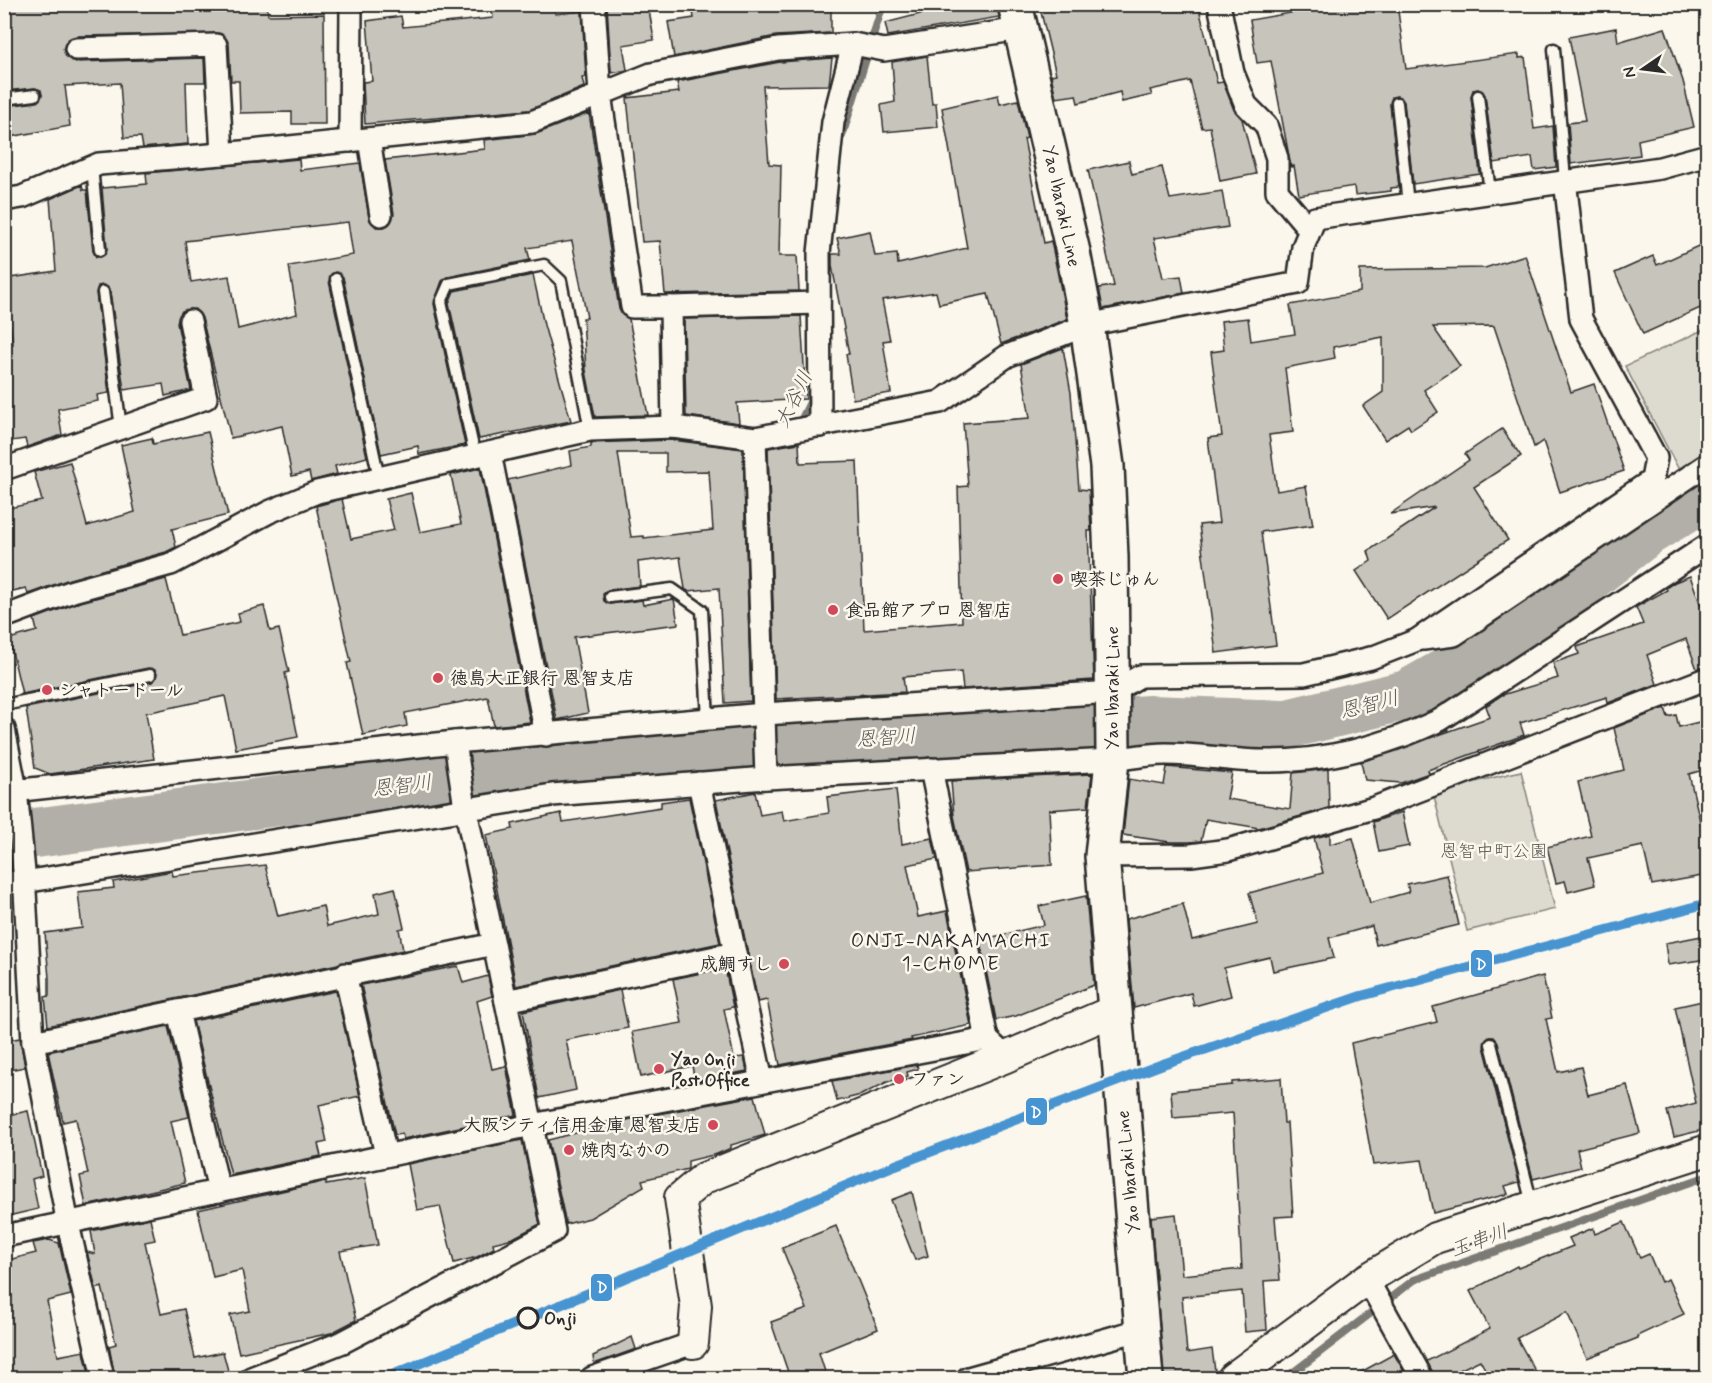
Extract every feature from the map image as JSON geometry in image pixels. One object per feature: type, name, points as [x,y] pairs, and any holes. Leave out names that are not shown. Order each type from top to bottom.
[{"type":"main road","name":"Yao Ibaraki Line","points":[[1017,17],[1059,186],[1087,325],[1107,466],[1113,698],[1112,756],[1102,856],[1113,1011],[1146,1378]]},
{"type":"street","points":[[351,4],[360,140],[381,215]]},
{"type":"street","points":[[594,4],[600,94],[632,307],[819,303]]},
{"type":"street","points":[[1219,4],[1233,73],[1246,105],[1266,125],[1276,158],[1277,191],[1310,230]]},
{"type":"street","points":[[4,200],[22,197],[92,167],[532,122],[651,74],[778,49],[853,44],[884,50],[1017,17]]},
{"type":"street","points":[[820,426],[819,253],[833,122],[853,44]]},
{"type":"street","points":[[75,49],[216,45],[222,154]]},
{"type":"street","points":[[4,617],[73,591],[171,564],[269,512],[317,492],[590,430],[674,427],[755,438],[940,402],[1007,356],[1087,325],[1298,283],[1303,247],[1315,218],[1660,168],[1707,155]]},
{"type":"street","points":[[12,794],[455,742],[764,714],[1113,698],[1140,676],[1304,674],[1371,658],[1417,640],[1652,480],[1656,458],[1581,319],[1565,180]]},
{"type":"street","points":[[671,307],[674,427]]},
{"type":"street","points":[[4,469],[206,398],[190,321]]},
{"type":"street","points":[[755,438],[766,775]]},
{"type":"street","points":[[482,455],[546,735]]},
{"type":"street","points":[[1417,640],[1454,635],[1707,464]]},
{"type":"street","points":[[18,879],[464,805],[766,775],[931,769],[1165,753],[1262,761],[1309,759],[1400,739],[1440,720],[1707,544]]},
{"type":"street","points":[[1102,856],[1191,855],[1228,850],[1374,808],[1707,678]]},
{"type":"street","points":[[4,729],[12,794],[33,1042],[68,1224],[103,1378]]},
{"type":"street","points":[[251,1378],[343,1342],[554,1231],[464,805],[455,742]]},
{"type":"street","points":[[931,769],[997,1048]]},
{"type":"street","points":[[699,783],[762,1082]]},
{"type":"street","points":[[33,1042],[494,944]]},
{"type":"street","points":[[506,1001],[735,953]]},
{"type":"street","points":[[345,974],[386,1155]]},
{"type":"street","points":[[178,1011],[219,1191]]},
{"type":"street","points":[[592,1378],[693,1343],[696,1306],[680,1198],[704,1178],[997,1048],[1113,1011]]},
{"type":"street","points":[[4,1236],[532,1125],[762,1082],[997,1048]]},
{"type":"street","points":[[1233,1378],[1367,1279],[1435,1238],[1707,1150]]},
{"type":"street","points":[[1367,1279],[1422,1378]]},
{"type":"street","points":[[968,1378],[1143,1329]]},
{"type":"lane","points":[[1554,49],[1565,180]]},
{"type":"lane","points":[[4,99],[35,95]]},
{"type":"lane","points":[[1478,96],[1490,192]]},
{"type":"lane","points":[[1397,104],[1408,204]]},
{"type":"lane","points":[[92,167],[100,249]]},
{"type":"lane","points":[[482,455],[441,302],[448,284],[544,265],[561,281],[590,430]]},
{"type":"lane","points":[[336,279],[379,478]]},
{"type":"lane","points":[[103,292],[121,428]]},
{"type":"lane","points":[[610,597],[672,589],[702,610],[708,719]]},
{"type":"lane","points":[[4,705],[150,675]]},
{"type":"lane","points":[[1491,1044],[1532,1205]]},
{"type":"green space","points":[[1707,328],[1707,454],[1680,472],[1625,366]]},
{"type":"green space","name":"恩智中町公園","points":[[1521,771],[1555,909],[1467,931],[1433,792]]},
{"type":"building","points":[[5,4],[60,4],[61,10],[168,4],[267,4],[268,15],[324,14],[325,124],[292,124],[292,112],[240,113],[239,81],[231,81],[229,44],[221,34],[76,36],[69,39],[63,49],[66,56],[76,62],[204,58],[205,82],[186,82],[188,144],[143,148],[141,137],[124,138],[120,83],[65,86],[70,126],[4,138],[4,106],[37,102],[42,95],[41,90],[35,88],[4,91],[4,43],[9,42]]},
{"type":"building","points":[[512,4],[555,4],[555,14],[582,11],[586,77],[582,78],[584,87],[529,110],[365,124],[363,82],[372,81],[367,21],[401,16],[403,27],[493,18],[492,7]]},
{"type":"building","points":[[607,4],[648,4],[654,40],[623,45],[627,70],[611,73]]},
{"type":"building","points":[[692,4],[737,4],[738,9],[761,4],[831,4],[831,33],[776,36],[674,57],[668,22],[694,18]]},
{"type":"building","points":[[926,4],[997,4],[999,17],[888,36],[885,23],[928,12]]},
{"type":"building","points":[[1039,4],[1198,4],[1217,83],[1223,82],[1234,110],[1242,119],[1256,174],[1220,181],[1210,127],[1202,128],[1190,81],[1150,90],[1152,95],[1122,102],[1120,92],[1078,103],[1076,95],[1056,98],[1051,75],[1056,74]]},
{"type":"building","points":[[1290,4],[1397,4],[1406,69],[1519,54],[1519,58],[1525,57],[1534,129],[1553,126],[1556,167],[1534,170],[1532,157],[1494,163],[1485,95],[1478,89],[1473,90],[1471,97],[1480,174],[1413,184],[1404,102],[1397,96],[1392,97],[1390,104],[1399,187],[1391,188],[1391,191],[1355,195],[1354,186],[1299,195],[1294,166],[1291,167],[1271,61],[1257,63],[1250,20],[1291,13]]},
{"type":"building","points":[[1616,28],[1618,42],[1665,28],[1683,81],[1694,127],[1638,140],[1640,155],[1571,164],[1568,123],[1585,121],[1569,37]]},
{"type":"building","points":[[927,56],[932,104],[936,103],[938,127],[884,132],[881,105],[895,102],[892,62]]},
{"type":"building","points":[[832,58],[829,85],[763,86],[769,164],[781,165],[779,256],[797,256],[799,291],[665,294],[660,241],[642,242],[627,98],[679,92],[677,82],[780,62]]},
{"type":"building","points":[[998,95],[1000,104],[1018,100],[1027,138],[1024,139],[1044,243],[1051,241],[1067,319],[1001,344],[988,294],[939,304],[936,292],[882,300],[890,340],[883,341],[891,393],[853,399],[846,354],[849,354],[832,266],[832,254],[841,254],[837,238],[870,231],[875,256],[897,254],[898,264],[967,248],[942,108]]},
{"type":"building","points":[[589,113],[619,309],[622,315],[629,319],[648,415],[595,417],[586,371],[583,318],[587,318],[572,241],[527,248],[530,260],[448,277],[442,281],[434,304],[465,445],[419,454],[418,446],[381,454],[343,277],[335,272],[331,274],[329,281],[367,457],[335,466],[337,474],[311,481],[309,472],[292,476],[282,426],[231,438],[202,318],[195,309],[182,311],[177,323],[191,390],[165,396],[163,384],[124,390],[110,291],[103,285],[98,286],[96,293],[109,393],[97,395],[98,401],[58,409],[62,435],[27,447],[25,439],[4,442],[4,346],[13,344],[4,279],[56,271],[50,199],[82,185],[83,190],[87,190],[93,251],[96,257],[101,257],[107,249],[102,188],[147,184],[146,173],[299,159],[300,170],[360,163],[369,218],[376,227],[384,227],[389,224],[394,214],[385,160],[485,149],[484,140],[536,134]],"holes":[[[348,222],[353,255],[289,266],[297,314],[238,329],[229,276],[191,282],[185,241]]]},
{"type":"building","points":[[1129,161],[1132,174],[1162,167],[1170,199],[1222,191],[1228,227],[1154,238],[1163,278],[1181,276],[1184,293],[1103,309],[1099,288],[1114,286],[1088,170]]},
{"type":"building","points":[[1707,242],[1707,305],[1643,334],[1615,273],[1653,256],[1657,265]]},
{"type":"building","points":[[1525,255],[1571,392],[1594,384],[1624,471],[1560,492],[1543,441],[1534,447],[1494,326],[1433,327],[1460,366],[1424,390],[1438,412],[1411,430],[1408,425],[1385,440],[1363,406],[1383,392],[1383,337],[1333,347],[1335,358],[1285,368],[1293,432],[1269,435],[1277,491],[1306,486],[1313,525],[1261,532],[1276,645],[1216,653],[1199,525],[1219,523],[1208,438],[1222,436],[1211,352],[1224,350],[1221,321],[1248,318],[1251,341],[1295,334],[1290,305],[1360,292],[1360,270],[1485,268]]},
{"type":"building","points":[[533,275],[544,325],[571,421],[479,439],[449,303],[454,291]]},
{"type":"building","points":[[801,316],[806,399],[737,403],[739,423],[686,416],[684,319]]},
{"type":"building","points":[[1063,348],[1071,393],[1079,489],[1089,490],[1091,531],[1088,531],[1094,680],[963,689],[961,672],[903,677],[905,692],[776,699],[768,448],[799,443],[800,463],[857,461],[864,630],[962,622],[958,487],[968,486],[963,423],[1030,418],[1021,364]]},
{"type":"building","points":[[1502,429],[1521,456],[1474,487],[1508,540],[1387,619],[1356,571],[1371,561],[1368,551],[1435,507],[1390,514],[1469,460],[1465,454]]},
{"type":"building","points":[[208,432],[228,515],[172,529],[176,547],[166,552],[70,579],[28,594],[26,588],[4,593],[4,509],[42,501],[34,472],[70,462],[87,526],[135,512],[121,445],[152,438],[153,444]]},
{"type":"building","points":[[672,440],[743,449],[751,701],[725,703],[719,588],[688,591],[685,589],[680,557],[638,562],[640,586],[609,590],[603,594],[604,601],[610,604],[642,600],[643,605],[674,599],[678,624],[574,637],[588,713],[557,720],[508,480],[572,465],[570,451],[591,447],[591,443]],"holes":[[[618,453],[666,453],[666,472],[709,471],[713,530],[644,538],[644,536],[631,537]]]},
{"type":"building","points":[[480,468],[530,722],[494,726],[488,697],[405,713],[407,726],[363,735],[347,663],[351,662],[316,506],[342,499],[351,539],[394,530],[386,499],[411,493],[420,532],[461,524],[451,475]]},
{"type":"building","points":[[1690,576],[1707,622],[1707,666],[1697,669],[1686,639],[1647,655],[1657,684],[1608,703],[1607,697],[1520,723],[1524,735],[1428,770],[1429,773],[1401,783],[1365,780],[1361,762],[1490,717],[1486,706],[1502,695],[1558,678],[1553,663],[1579,654],[1577,647],[1643,624],[1636,607],[1667,590],[1666,588],[1675,582]]},
{"type":"building","points":[[166,579],[180,635],[240,622],[238,613],[264,606],[270,631],[279,629],[289,672],[285,673],[298,737],[236,749],[225,696],[146,713],[154,759],[50,774],[35,768],[26,708],[152,682],[157,674],[155,670],[148,668],[22,694],[9,639],[37,631],[34,619],[77,603]]},
{"type":"building","points":[[1665,708],[1668,717],[1676,715],[1679,727],[1707,720],[1707,769],[1689,774],[1707,851],[1707,875],[1652,885],[1643,846],[1588,858],[1595,885],[1568,892],[1565,881],[1556,883],[1547,847],[1591,836],[1578,782],[1624,770],[1614,728]]},
{"type":"building","points":[[1167,767],[1232,773],[1227,799],[1290,809],[1293,773],[1328,769],[1329,808],[1259,828],[1206,819],[1201,841],[1170,842],[1123,835],[1129,779],[1164,785]]},
{"type":"building","points":[[1092,774],[1088,807],[1049,810],[1052,865],[966,872],[954,816],[951,781]]},
{"type":"building","points":[[896,789],[902,844],[932,838],[937,859],[907,865],[918,917],[947,911],[971,1025],[911,1038],[912,1040],[780,1065],[767,1000],[758,1002],[716,800],[755,792],[760,815],[782,811],[784,821],[829,813],[827,797]]},
{"type":"building","points":[[689,798],[720,943],[516,986],[486,835],[513,829],[512,824],[561,813],[563,822],[661,807],[661,802]]},
{"type":"building","points":[[1402,812],[1409,846],[1379,852],[1373,822]]},
{"type":"building","points":[[1330,834],[1330,844],[1353,838],[1370,903],[1409,892],[1407,884],[1447,875],[1459,925],[1376,945],[1372,926],[1329,938],[1334,958],[1273,971],[1270,957],[1224,968],[1231,996],[1194,1006],[1191,993],[1134,1008],[1126,919],[1183,904],[1192,940],[1258,924],[1249,893],[1323,873],[1314,838]]},
{"type":"building","points":[[265,865],[278,916],[323,906],[327,926],[379,914],[375,893],[395,888],[404,928],[399,929],[403,950],[48,1026],[45,997],[49,996],[49,978],[45,933],[82,928],[78,892],[114,888],[113,882],[172,871],[173,876]]},
{"type":"building","points":[[1086,896],[1094,985],[1016,1016],[996,1020],[980,940],[1044,925],[1039,906]]},
{"type":"building","points":[[1707,935],[1707,959],[1668,965],[1665,943]]},
{"type":"building","points":[[458,966],[463,983],[488,976],[492,996],[477,1001],[492,1069],[506,1066],[516,1115],[403,1139],[402,1134],[395,1135],[361,985]]},
{"type":"building","points":[[725,968],[733,1007],[724,1009],[734,1058],[744,1057],[747,1071],[695,1081],[692,1066],[641,1077],[632,1032],[682,1023],[673,979]]},
{"type":"building","points":[[1543,976],[1552,1018],[1546,1019],[1558,1072],[1581,1067],[1588,1095],[1627,1085],[1640,1133],[1577,1149],[1581,1167],[1533,1179],[1498,1042],[1494,1037],[1489,1037],[1484,1046],[1519,1182],[1505,1186],[1508,1194],[1433,1213],[1422,1160],[1373,1165],[1351,1043],[1437,1022],[1433,1007]]},
{"type":"building","points":[[620,990],[628,1028],[566,1040],[576,1090],[539,1098],[523,1011]]},
{"type":"building","points":[[336,991],[360,1096],[319,1105],[327,1142],[318,1144],[321,1156],[231,1175],[193,1021]]},
{"type":"building","points":[[1707,1000],[1707,1129],[1674,1137],[1667,1111],[1696,1103],[1675,1007]]},
{"type":"building","points":[[168,1026],[189,1117],[171,1121],[185,1183],[86,1206],[80,1176],[88,1174],[76,1119],[63,1122],[48,1052]]},
{"type":"building","points":[[20,1038],[25,1067],[4,1071],[4,1041]]},
{"type":"building","points":[[917,1065],[918,1069],[907,1072],[908,1076],[887,1082],[861,1095],[837,1101],[832,1081]]},
{"type":"building","points":[[1281,1078],[1284,1123],[1287,1123],[1293,1216],[1275,1217],[1280,1280],[1264,1281],[1267,1330],[1245,1332],[1242,1291],[1182,1297],[1187,1353],[1212,1349],[1215,1371],[1206,1378],[1164,1378],[1151,1217],[1176,1214],[1182,1275],[1242,1269],[1233,1113],[1173,1118],[1171,1091]]},
{"type":"building","points":[[755,1096],[765,1135],[731,1145],[731,1148],[717,1154],[688,1161],[688,1169],[642,1180],[644,1186],[590,1218],[566,1224],[548,1140],[631,1119]]},
{"type":"building","points":[[28,1111],[42,1176],[32,1179],[38,1209],[4,1217],[4,1116]]},
{"type":"building","points":[[522,1140],[540,1224],[513,1238],[493,1243],[494,1248],[477,1257],[454,1263],[440,1206],[417,1210],[408,1164]]},
{"type":"building","points":[[365,1178],[378,1245],[340,1251],[356,1320],[331,1333],[239,1353],[230,1315],[250,1311],[242,1270],[213,1277],[198,1210],[326,1181],[326,1185]]},
{"type":"building","points":[[912,1192],[928,1256],[915,1260],[891,1200]]},
{"type":"building","points":[[150,1218],[155,1240],[145,1242],[161,1314],[184,1309],[195,1358],[223,1352],[230,1378],[115,1378],[109,1346],[116,1344],[102,1287],[96,1289],[87,1252],[95,1254],[91,1231]]},
{"type":"building","points":[[1624,1222],[1640,1258],[1649,1254],[1661,1282],[1668,1279],[1684,1314],[1637,1336],[1638,1338],[1587,1358],[1567,1312],[1517,1338],[1539,1378],[1490,1378],[1480,1360],[1443,1378],[1435,1378],[1427,1361],[1490,1329],[1470,1291],[1517,1266],[1518,1268],[1573,1246],[1569,1238],[1593,1228],[1595,1234]]},
{"type":"building","points":[[836,1226],[878,1329],[819,1353],[827,1378],[790,1378],[771,1322],[807,1309],[782,1248]]},
{"type":"building","points":[[49,1240],[59,1243],[71,1295],[47,1301],[58,1356],[84,1351],[90,1378],[4,1378],[4,1261],[36,1253],[33,1243]]},
{"type":"building","points":[[632,1337],[636,1349],[594,1364],[593,1356]]},
{"type":"building","points":[[1394,1354],[1408,1378],[1350,1378]]},
{"type":"waterway","name":"大谷川","points":[[842,136],[883,4]]},
{"type":"waterway","name":"大谷川","points":[[788,456],[788,447],[814,394]]},
{"type":"waterway","name":"恩智川","points":[[4,837],[550,765],[788,743],[1150,720],[1283,725],[1407,695],[1520,631],[1647,531],[1708,494]]},
{"type":"waterway","name":"大谷川","points":[[788,688],[788,743]]},
{"type":"waterway","name":"玉串川","points":[[1286,1378],[1414,1280],[1708,1176]]},
{"type":"transit line","name":"D","points":[[385,1378],[893,1166],[1163,1064],[1361,996],[1708,903]]},
{"type":"place","name":"喫茶じゅん","points":[[1058,579]]},
{"type":"place","name":"食品館アプロ 恩智店","points":[[833,610]]},
{"type":"place","name":"徳島大正銀行 恩智支店","points":[[438,678]]},
{"type":"place","name":"シャトードール","points":[[47,690]]},
{"type":"place","name":"成鯛すし","points":[[784,964]]},
{"type":"place","name":"Yao Onji Post Office","points":[[659,1069]]},
{"type":"place","name":"ファン","points":[[899,1079]]},
{"type":"place","name":"大阪シティ信用金庫 恩智支店","points":[[713,1125]]},
{"type":"place","name":"焼肉なかの","points":[[569,1150]]},
{"type":"place","name":"Onji","points":[[528,1318]]},
{"type":"district","name":"ONJI-NAKAMACHI 1-CHOME","points":[[951,952]]}]
